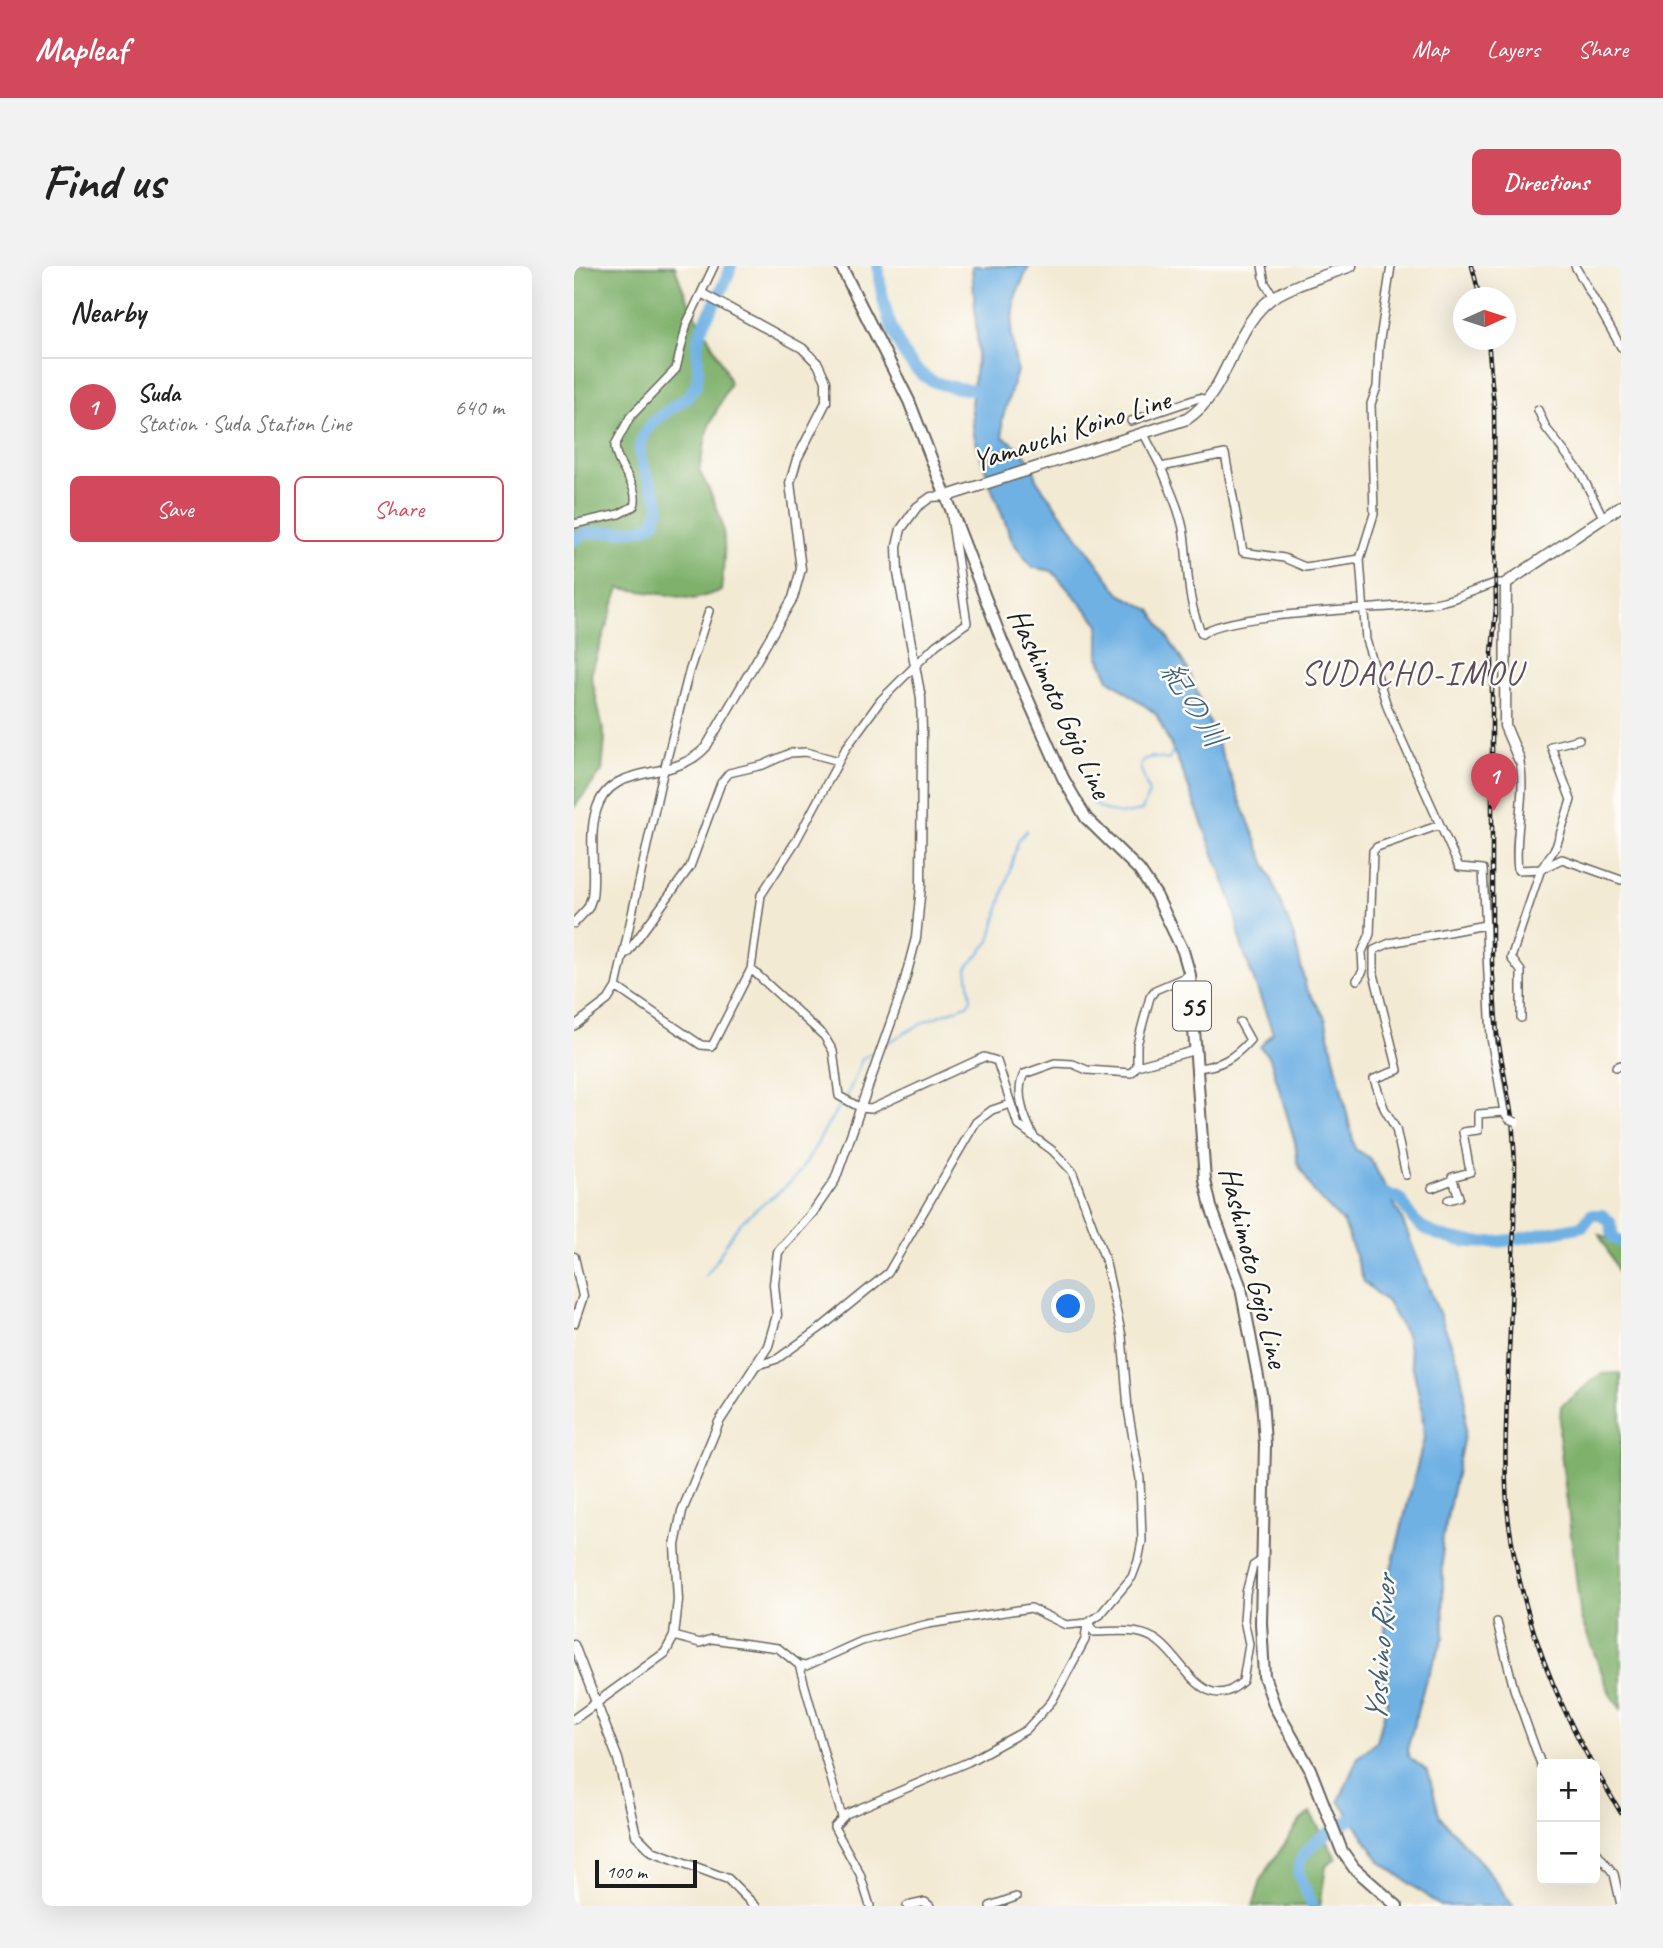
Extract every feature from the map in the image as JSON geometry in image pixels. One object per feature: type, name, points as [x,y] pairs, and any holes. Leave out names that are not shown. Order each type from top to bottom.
[{"type":"main road","name":"Hashimoto Gojo Line","points":[[841,266],[909,401],[1002,641],[1074,801],[1086,818],[1139,870],[1156,894],[1183,951],[1190,975],[1205,1180],[1211,1207],[1241,1288],[1262,1398],[1265,1444],[1262,1560],[1264,1676],[1275,1707],[1310,1769],[1342,1851],[1354,1868],[1397,1906]]},
{"type":"main road","name":"Yamauchi Koino Line","points":[[947,496],[1186,419],[1209,400],[1251,320],[1274,297],[1351,266]]},
{"type":"main road","points":[[1519,759],[1505,726],[1506,583],[1621,506]]},
{"type":"street","points":[[574,524],[619,514],[634,506],[635,491],[620,466],[615,445],[630,417],[676,369],[687,323],[703,295],[714,266]]},
{"type":"street","points":[[1262,266],[1265,283],[1274,297]]},
{"type":"street","points":[[1391,266],[1379,346],[1377,387],[1371,404],[1374,514],[1360,559],[1366,640],[1379,685],[1459,867],[1483,869],[1491,1038],[1512,1120],[1478,1114],[1478,1130],[1463,1132],[1471,1172],[1452,1177],[1458,1197],[1448,1200]]},
{"type":"street","points":[[1575,266],[1621,347]]},
{"type":"street","points":[[574,923],[588,908],[592,897],[594,819],[603,796],[619,780],[665,771],[687,763],[706,747],[793,598],[800,579],[790,483],[797,459],[826,402],[826,381],[811,355],[703,295]]},
{"type":"street","points":[[1138,422],[1199,398],[1209,400]]},
{"type":"street","points":[[1538,410],[1546,428],[1580,472],[1603,517]]},
{"type":"street","points":[[1146,438],[1161,467],[1184,531],[1191,611],[1202,634],[1209,628],[1257,618],[1433,603],[1495,583],[1506,583]]},
{"type":"street","points":[[1161,467],[1225,454],[1243,552],[1284,558],[1305,567],[1360,559]]},
{"type":"street","points":[[574,1719],[665,1653],[674,1636],[678,1600],[675,1545],[682,1511],[719,1422],[758,1365],[774,1329],[774,1284],[778,1252],[813,1212],[835,1180],[916,939],[921,886],[922,731],[915,667],[898,573],[897,546],[901,529],[917,507],[931,497],[947,496]]},
{"type":"street","points":[[616,987],[688,1038],[701,1045],[712,1045],[751,969],[761,895],[796,841],[859,727],[881,700],[936,645],[967,623],[949,517],[953,512]]},
{"type":"street","points":[[574,1026],[608,1000],[616,987],[629,935],[634,896],[689,671],[709,611]]},
{"type":"street","points":[[1521,1018],[1521,971],[1511,958],[1541,869],[1556,847],[1571,800],[1551,746],[1579,739]]},
{"type":"street","points":[[622,959],[690,867],[709,813],[729,774],[764,765],[790,753],[806,752],[839,761]]},
{"type":"street","points":[[1519,759],[1522,776],[1517,822],[1518,870],[1541,869],[1562,859],[1621,880]]},
{"type":"street","points":[[1357,980],[1363,971],[1362,952],[1370,934],[1373,851],[1377,847],[1440,825]]},
{"type":"street","points":[[1406,1175],[1396,1129],[1384,1108],[1374,1079],[1398,1070],[1374,974],[1374,950],[1390,943],[1485,925]]},
{"type":"street","points":[[674,1636],[700,1643],[712,1640],[778,1648],[799,1665],[806,1666],[862,1641],[894,1631],[1031,1608],[1066,1625],[1087,1623],[1100,1615],[1135,1569],[1142,1541],[1140,1479],[1128,1409],[1122,1336],[1105,1259],[1072,1171],[1053,1151],[1018,1125],[997,1061],[984,1057],[871,1110],[861,1108],[839,1096],[833,1051],[824,1036],[751,969]]},
{"type":"street","points":[[1034,1138],[1023,1116],[1021,1081],[1024,1074],[1055,1063],[1073,1064],[1087,1070],[1131,1073],[1136,1066],[1137,1045],[1150,997],[1155,990],[1190,975]]},
{"type":"street","points":[[1197,1068],[1212,1067],[1234,1058],[1250,1040],[1240,1023]]},
{"type":"street","points":[[1136,1066],[1196,1050]]},
{"type":"street","points":[[758,1365],[777,1359],[824,1326],[888,1273],[976,1122],[992,1110],[1010,1104]]},
{"type":"street","points":[[1432,1188],[1453,1180]]},
{"type":"street","points":[[574,1257],[583,1296],[574,1323]]},
{"type":"street","points":[[1087,1623],[1094,1632],[1134,1632],[1157,1639],[1200,1685],[1216,1692],[1228,1692],[1242,1681],[1249,1644],[1244,1620],[1246,1593],[1253,1566],[1262,1560]]},
{"type":"street","points":[[1497,1622],[1514,1689],[1539,1759]]},
{"type":"street","points":[[870,1906],[860,1874],[834,1826],[842,1816],[968,1762],[1026,1730],[1052,1701],[1085,1640],[1087,1623]]},
{"type":"street","points":[[574,1645],[621,1769],[631,1822],[640,1841],[652,1851],[728,1879],[755,1906]]},
{"type":"street","points":[[799,1665],[842,1816]]},
{"type":"street","points":[[1600,1856],[1614,1874],[1621,1905]]},
{"type":"street","points":[[990,1906],[1016,1897]]},
{"type":"street","points":[[907,1906],[925,1902],[930,1906]]},
{"type":"green space","points":[[574,266],[675,266],[686,296],[730,383],[708,428],[699,471],[715,503],[723,529],[721,591],[695,599],[619,588],[591,674],[605,739],[602,771],[574,807]]},
{"type":"green space","points":[[1599,1234],[1621,1245],[1621,1277]]},
{"type":"green space","points":[[1621,1373],[1621,1709],[1611,1696],[1581,1619],[1559,1435],[1561,1406],[1601,1374]]},
{"type":"green space","points":[[1310,1813],[1336,1858],[1326,1866],[1320,1906],[1253,1906],[1262,1877],[1301,1820]]},
{"type":"water","name":"紀の川","points":[[972,266],[1029,266],[1016,295],[1011,335],[1017,371],[1002,420],[1003,437],[1026,455],[1038,482],[1120,594],[1151,610],[1188,670],[1295,940],[1306,988],[1325,1017],[1355,1149],[1370,1158],[1401,1217],[1458,1361],[1465,1394],[1465,1431],[1442,1542],[1444,1637],[1425,1682],[1407,1750],[1409,1757],[1428,1771],[1440,1817],[1484,1866],[1513,1906],[1440,1906],[1381,1862],[1339,1801],[1358,1757],[1377,1741],[1387,1703],[1383,1687],[1387,1585],[1424,1439],[1422,1409],[1406,1335],[1387,1302],[1364,1282],[1344,1223],[1315,1194],[1298,1164],[1295,1142],[1270,1058],[1260,1047],[1273,1033],[1242,947],[1233,904],[1180,765],[1156,714],[1109,679],[1099,657],[1099,624],[1052,571],[1032,567],[1013,542],[974,435],[971,404],[978,350]]},
{"type":"waterway","points":[[574,540],[590,533],[634,530],[654,523],[660,506],[640,456],[643,435],[694,388],[698,377],[698,340],[731,266]]},
{"type":"waterway","points":[[878,266],[886,312],[899,344],[917,370],[942,384],[988,392]]},
{"type":"waterway","points":[[1090,800],[1114,813],[1142,810],[1149,793],[1140,766],[1143,760],[1151,757],[1169,760],[1174,747]]},
{"type":"waterway","points":[[887,1043],[926,1021],[967,1005],[971,999],[967,968],[990,941],[1018,841],[1027,830]]},
{"type":"waterway","points":[[847,1097],[862,1059],[879,1048]]},
{"type":"waterway","points":[[705,1276],[737,1227],[798,1174],[843,1101]]},
{"type":"waterway","points":[[1372,1193],[1400,1199],[1413,1219],[1441,1236],[1477,1242],[1511,1240]]},
{"type":"waterway","points":[[1552,1232],[1583,1226],[1591,1215],[1602,1215],[1610,1222],[1613,1238],[1621,1242]]},
{"type":"waterway","points":[[1518,1239],[1546,1233]]},
{"type":"waterway","points":[[1313,1906],[1299,1875],[1299,1864],[1304,1854],[1334,1829],[1365,1812]]},
{"type":"railway","points":[[1472,266],[1477,287]]},
{"type":"railway","points":[[1489,350],[1494,406],[1496,616]]},
{"type":"railway","points":[[1496,607],[1492,653],[1492,963],[1497,1034],[1512,1117],[1515,1163],[1506,1431],[1507,1506],[1514,1556],[1529,1618],[1550,1678],[1589,1759]]},
{"type":"railway","points":[[1600,1777],[1621,1813]]},
{"type":"place","name":"Suda","points":[[1494,811]]},
{"type":"district","name":"SUDACHO-IMOU","points":[[1412,673]]},
{"type":"water label","name":"Yoshino River","points":[[1380,1649]]}]
